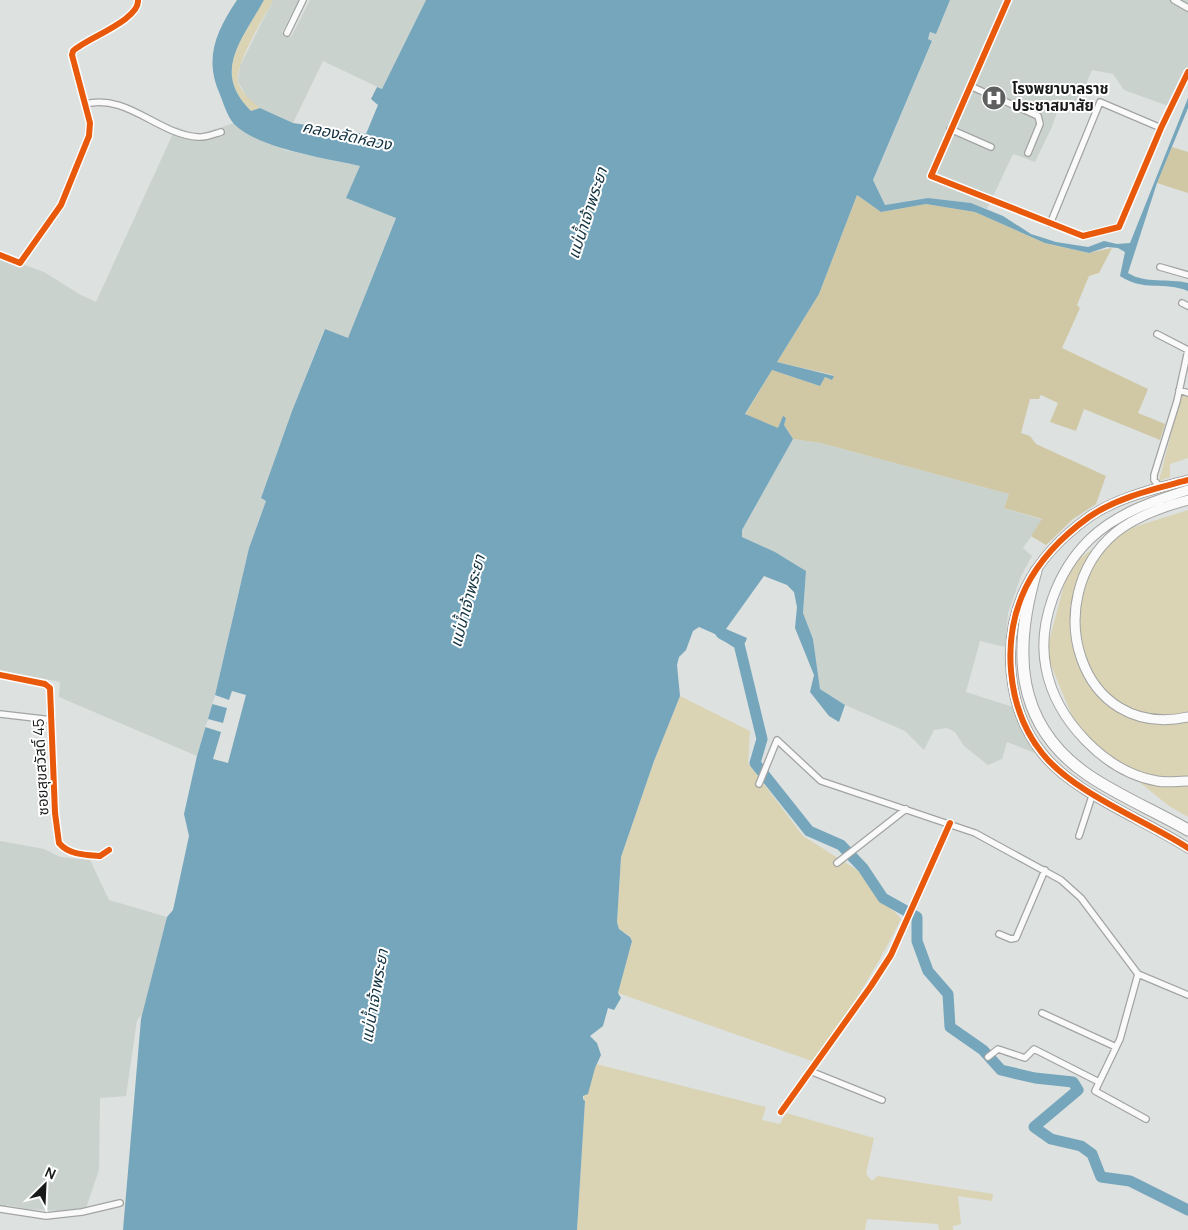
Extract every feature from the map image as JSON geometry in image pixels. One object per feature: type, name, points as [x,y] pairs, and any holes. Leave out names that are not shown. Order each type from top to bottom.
[{"type":"highway","points":[[1036,571],[1027,601],[1022,634],[1024,677],[1033,714],[1053,744],[1087,774],[1188,830]]},
{"type":"main road","points":[[1188,480],[1134,495],[1090,516],[1061,538],[1026,587],[1017,611],[1011,641],[1011,674],[1016,702],[1042,753],[1061,772],[1093,793],[1159,829],[1188,848]]},
{"type":"main road","points":[[1188,490],[1144,505],[1124,515],[1091,538],[1066,570],[1046,620],[1046,668],[1055,696],[1071,723],[1091,748],[1115,766],[1157,781],[1188,781]]},
{"type":"main road","points":[[1188,500],[1143,516],[1115,534],[1091,562],[1082,582],[1076,606],[1074,630],[1078,651],[1086,672],[1100,691],[1114,703],[1140,715],[1166,719],[1188,717]]},
{"type":"street","points":[[0,255],[20,263],[61,205],[89,136],[90,123],[72,55],[73,51],[116,25],[136,7],[138,0]]},
{"type":"street","points":[[287,33],[303,0]]},
{"type":"street","points":[[1008,0],[950,129],[932,176],[1050,224],[1082,236],[1119,227],[1161,128],[1188,72]]},
{"type":"street","points":[[1174,0],[1188,8]]},
{"type":"street","points":[[970,86],[1038,116],[1040,124],[1028,153]]},
{"type":"street","points":[[85,104],[99,101],[113,105],[144,115],[185,135],[200,138],[221,132]]},
{"type":"street","points":[[1050,224],[1100,102],[1161,128]]},
{"type":"street","points":[[950,129],[991,147]]},
{"type":"street","points":[[1160,267],[1188,275]]},
{"type":"street","points":[[1157,334],[1188,350],[1185,376],[1179,390],[1154,475],[1154,480],[1160,487]]},
{"type":"street","points":[[1179,390],[1188,394]]},
{"type":"street","name":"ซอยสุขสวัสดิ์ 45","points":[[0,675],[48,685],[51,691],[55,813],[60,843],[68,850],[84,854],[100,856],[109,850]]},
{"type":"street","points":[[0,714],[52,720]]},
{"type":"street","points":[[759,784],[777,740],[821,780],[975,833],[1045,870],[1074,890],[1138,974],[1188,995]]},
{"type":"street","points":[[1080,836],[1093,793]]},
{"type":"street","points":[[839,861],[906,809]]},
{"type":"street","points":[[781,1112],[875,980],[891,954],[950,823]]},
{"type":"street","points":[[999,934],[1016,938],[1045,870]]},
{"type":"street","points":[[1138,974],[1116,1047],[1096,1088],[1098,1094],[1146,1119]]},
{"type":"street","points":[[1042,1013],[1116,1047]]},
{"type":"street","points":[[988,1058],[994,1052],[1002,1049],[1024,1058],[1032,1050],[1036,1049],[1099,1082]]},
{"type":"street","points":[[810,1071],[882,1100]]},
{"type":"street","points":[[0,1209],[46,1216],[82,1212],[120,1203]]},
{"type":"shaded area","points":[[264,0],[273,0],[245,53],[238,74],[238,82],[242,90],[260,108],[251,111],[239,97],[233,83],[232,69],[234,56],[240,42]]},
{"type":"shaded area","points":[[273,0],[299,0],[282,32],[291,37],[310,0],[426,0],[382,89],[323,61],[293,123],[260,108],[247,98],[238,81],[240,66]]},
{"type":"shaded area","name":"โรงพยาบาลราช ประชาสมาสัย","points":[[950,0],[1188,0],[1188,78],[1174,108],[1124,90],[1113,74],[1092,70],[1075,111],[1059,107],[1035,162],[1013,154],[987,209],[971,203],[928,198],[885,205],[873,180],[932,42],[928,39],[931,32],[936,34]]},
{"type":"shaded area","points":[[234,123],[259,139],[285,150],[361,166],[346,198],[396,217],[348,338],[324,330],[292,411],[261,498],[266,501],[249,548],[215,695],[197,756],[59,697],[60,682],[0,670],[0,256],[44,272],[79,294],[96,302],[176,127],[198,135]]},
{"type":"shaded area","points":[[1172,147],[1188,152],[1188,193],[1157,183]]},
{"type":"shaded area","points":[[857,195],[881,212],[926,204],[975,212],[1045,243],[1088,253],[1112,248],[1099,273],[1089,276],[1077,305],[1080,308],[1062,348],[1148,389],[1138,413],[1165,424],[1160,440],[1084,409],[1076,431],[1050,422],[1058,403],[1041,395],[1039,399],[1030,399],[1021,433],[1030,436],[1036,444],[1106,476],[1096,504],[1073,519],[1046,545],[1031,536],[1042,519],[1004,508],[1009,494],[821,443],[793,439],[784,425],[786,418],[783,417],[778,429],[745,415],[772,370],[820,386],[825,377],[832,380],[833,375],[777,362],[819,294]]},
{"type":"shaded area","points":[[1181,395],[1188,397],[1188,458],[1170,464],[1170,477],[1159,481]]},
{"type":"shaded area","points":[[793,439],[821,443],[1009,494],[1004,508],[1043,520],[1023,548],[1032,556],[1021,576],[1008,613],[1005,647],[980,641],[966,692],[1013,707],[1035,753],[1007,742],[1002,759],[988,765],[964,746],[955,732],[947,728],[934,730],[924,750],[905,731],[845,705],[820,689],[813,639],[803,613],[806,571],[775,552],[742,537],[742,530]]},
{"type":"shaded area","points":[[1188,510],[1188,817],[1169,806],[1079,733],[1046,653],[1069,566],[1115,533]]},
{"type":"shaded area","points":[[680,696],[750,731],[748,763],[803,836],[857,870],[901,919],[860,993],[812,1061],[618,993],[632,941],[630,936],[619,929],[617,922],[621,857],[654,761]]},
{"type":"shaded area","points":[[0,841],[44,849],[60,857],[90,860],[109,900],[167,917],[143,1014],[137,1020],[126,1096],[100,1098],[99,1170],[86,1208],[63,1211],[27,1209],[7,1205],[5,1209],[0,1206]]},
{"type":"shaded area","points":[[596,1064],[766,1107],[762,1120],[780,1124],[786,1113],[874,1138],[866,1174],[872,1181],[878,1176],[993,1194],[992,1201],[958,1196],[961,1224],[953,1226],[953,1230],[939,1230],[938,1224],[867,1219],[865,1230],[577,1230],[585,1101],[583,1099]]},
{"type":"water","points":[[237,0],[264,0],[240,42],[234,56],[232,69],[233,83],[239,97],[251,111],[260,108],[293,123],[366,134],[378,105],[371,99],[377,87],[382,89],[426,0],[950,0],[936,34],[930,32],[928,39],[932,41],[873,180],[885,205],[928,198],[971,203],[1003,216],[1031,234],[1056,242],[1088,247],[1104,241],[1117,244],[1130,243],[1188,98],[1188,108],[1157,183],[1128,273],[1149,280],[1188,283],[1188,291],[1179,288],[1137,284],[1120,276],[1125,252],[1118,248],[1107,247],[1089,253],[1045,243],[975,212],[926,204],[881,212],[857,195],[819,294],[777,362],[834,376],[832,380],[825,377],[820,386],[772,370],[745,414],[778,428],[783,416],[786,418],[784,425],[793,439],[742,530],[742,537],[775,552],[806,571],[803,613],[813,639],[820,689],[845,705],[839,722],[829,716],[810,692],[814,675],[795,628],[797,607],[794,592],[787,585],[764,576],[726,629],[747,638],[745,643],[737,644],[724,641],[715,634],[699,627],[693,631],[686,650],[679,657],[677,665],[680,696],[654,761],[621,857],[617,922],[619,929],[630,937],[632,941],[618,993],[621,998],[614,1010],[608,1008],[603,1026],[590,1036],[597,1043],[601,1055],[595,1068],[588,1094],[583,1096],[585,1101],[577,1230],[123,1230],[141,1019],[167,917],[173,910],[189,836],[184,814],[197,756],[215,695],[249,548],[266,501],[261,498],[292,411],[325,329],[348,338],[396,218],[346,198],[360,166],[276,146],[245,133],[234,124],[225,109],[215,79],[213,55],[219,33]]},
{"type":"pier","points":[[232,691],[246,695],[228,763],[213,759],[221,732],[205,727],[208,719],[223,723],[227,708],[212,704],[215,695],[229,700]]},
{"type":"waterway","points":[[728,637],[739,644],[762,739],[755,763],[809,831],[841,845],[863,868],[883,898],[917,917],[917,941],[928,971],[948,994],[950,1027],[983,1050],[1001,1070],[1035,1078],[1073,1082],[1078,1090],[1034,1127],[1051,1139],[1081,1146],[1092,1154],[1101,1177],[1130,1181],[1188,1210]]},
{"type":"cycle path","points":[[0,255],[20,263],[61,205],[89,136],[90,123],[72,55],[73,51],[130,15],[136,7],[138,0]]},
{"type":"cycle path","points":[[1008,0],[931,176],[1083,236],[1119,227],[1161,128],[1188,72]]},
{"type":"cycle path","points":[[1188,480],[1137,494],[1112,504],[1089,517],[1062,540],[1045,557],[1026,587],[1018,607],[1013,628],[1011,650],[1011,672],[1021,715],[1030,735],[1042,753],[1055,767],[1090,793],[1188,848]]},
{"type":"cycle path","points":[[0,675],[45,684],[50,688],[55,813],[59,843],[68,850],[84,855],[100,856],[109,850]]},
{"type":"cycle path","points":[[781,1112],[891,955],[950,823]]},
{"type":"place","name":"โรงพยาบาลราช ประชาสมาสัย","points":[[994,98]]},
{"type":"water label","name":"คลองลัดหลวง","points":[[347,135]]},
{"type":"water label","name":"แม่น้ำเจ้าพระยา","points":[[587,213]]},
{"type":"water label","name":"แม่น้ำเจ้าพระยา","points":[[467,601]]},
{"type":"water label","name":"แม่น้ำเจ้าพระยา","points":[[374,996]]}]
